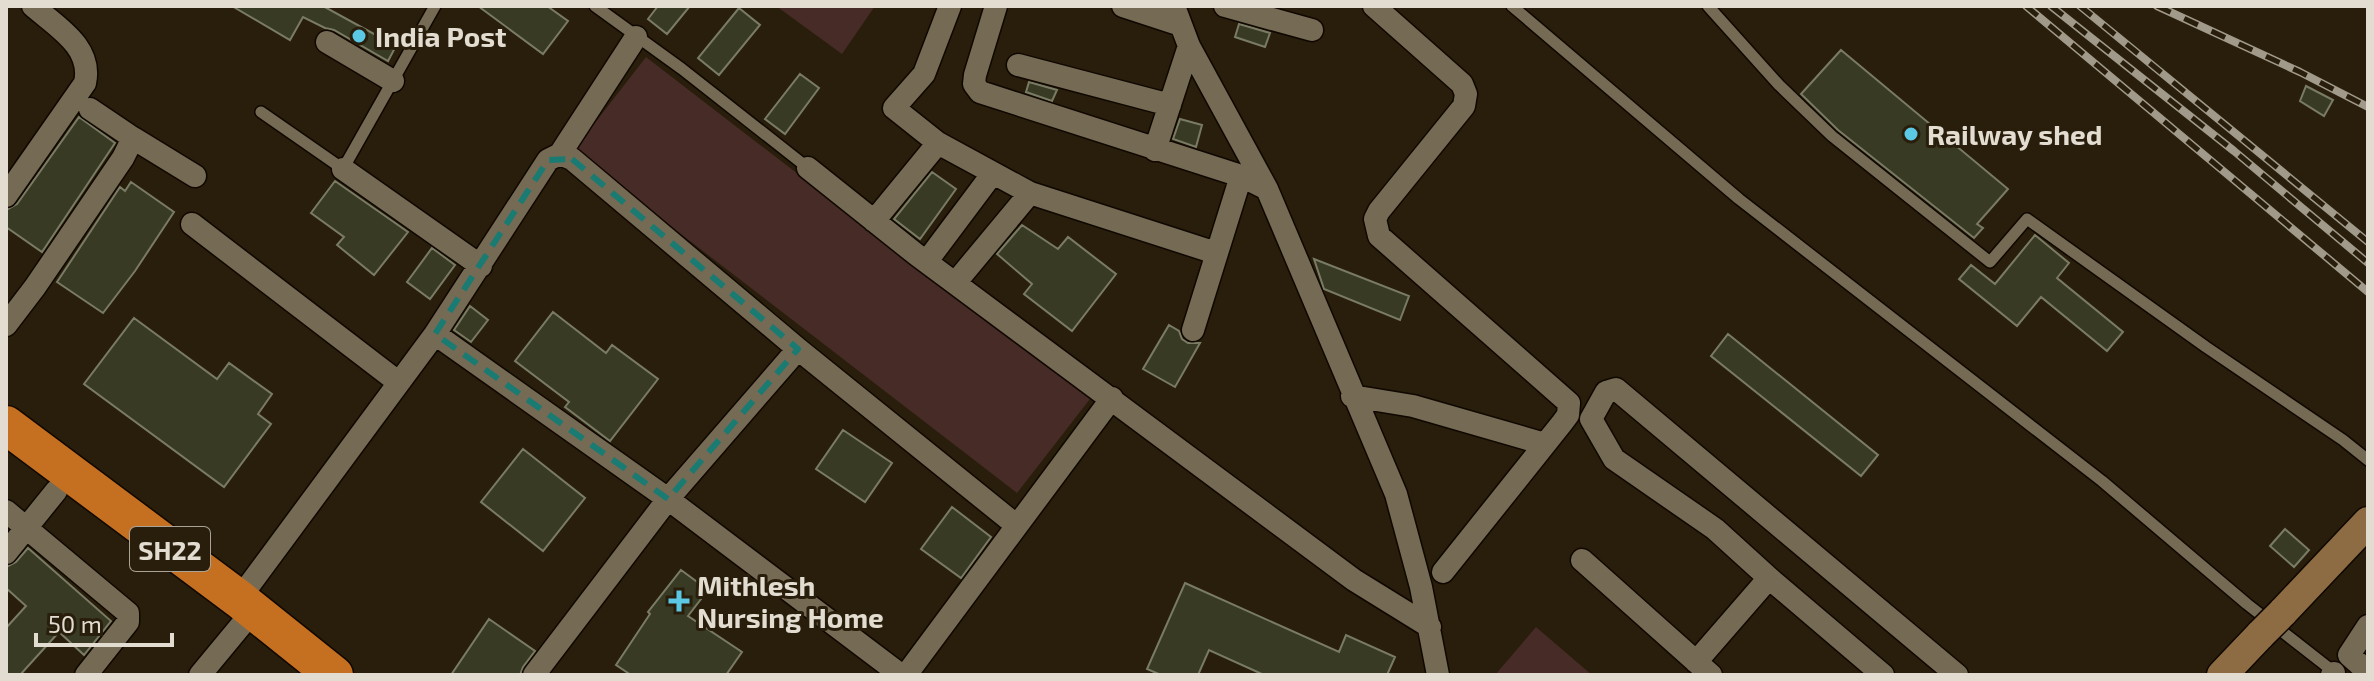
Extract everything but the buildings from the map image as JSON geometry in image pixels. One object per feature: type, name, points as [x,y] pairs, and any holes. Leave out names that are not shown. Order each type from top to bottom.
[{"type":"highway","name":"SH22","points":[[6,425],[243,613],[302,675]]},
{"type":"highway","name":"SH22","points":[[6,454],[56,491],[334,675]]},
{"type":"street","points":[[6,196],[85,83],[87,72],[81,48],[33,6]]},
{"type":"street","points":[[950,6],[924,74],[894,108],[938,143],[1030,193],[1216,253]]},
{"type":"street","points":[[996,6],[975,75],[974,84],[980,92],[1241,176],[1267,189]]},
{"type":"street","points":[[1123,6],[1181,26],[1267,189],[1396,494],[1430,627],[1438,675]]},
{"type":"street","points":[[1225,6],[1312,30]]},
{"type":"street","points":[[1374,6],[1462,84],[1466,94],[1464,106],[1379,211],[1375,219],[1379,236],[1569,403],[1568,415],[1443,572]]},
{"type":"street","points":[[1155,150],[1170,105],[1181,26]]},
{"type":"street","points":[[200,675],[398,382],[481,266],[548,160],[560,154],[636,37]]},
{"type":"street","points":[[327,42],[393,81]]},
{"type":"street","points":[[1018,65],[1170,105]]},
{"type":"street","points":[[90,109],[195,176]]},
{"type":"street","points":[[6,325],[123,158],[133,138]]},
{"type":"street","points":[[874,221],[938,143]]},
{"type":"street","points":[[560,154],[572,159],[798,349],[1016,525]]},
{"type":"street","points":[[808,168],[927,261],[1354,580],[1430,627]]},
{"type":"street","points":[[343,169],[481,266]]},
{"type":"street","points":[[927,261],[993,173]]},
{"type":"street","points":[[1193,330],[1241,176]]},
{"type":"street","points":[[956,282],[1030,193]]},
{"type":"street","points":[[192,224],[398,382]]},
{"type":"street","points":[[435,334],[668,499],[903,675],[1112,398]]},
{"type":"street","points":[[534,675],[668,499],[798,349]]},
{"type":"street","points":[[1883,675],[1715,529],[1614,459],[1591,419],[1606,392],[1616,389],[1956,675]]},
{"type":"street","points":[[1352,396],[1426,409],[1545,444]]},
{"type":"street","points":[[6,553],[56,491]]},
{"type":"street","points":[[6,511],[128,613],[128,622],[86,675]]},
{"type":"street","points":[[2222,675],[2368,522]]},
{"type":"street","points":[[1582,560],[1704,668],[1769,578]]},
{"type":"street","points":[[2368,626],[2349,655],[2368,672]]},
{"type":"street","points":[[1940,675],[1956,675]]},
{"type":"lane","points":[[261,112],[343,169],[435,6]]},
{"type":"lane","points":[[595,6],[682,69],[808,168]]},
{"type":"lane","points":[[1512,6],[1739,199],[2102,481],[2333,674],[2349,655]]},
{"type":"lane","points":[[1708,6],[1779,85],[1832,136],[1990,262],[2027,219],[2368,460]]},
{"type":"highlighted area","points":[[572,159],[798,349],[668,499],[435,334],[548,160]]},
{"type":"shaded area","points":[[776,6],[875,6],[842,54]]},
{"type":"shaded area","points":[[646,57],[1090,399],[1017,493],[573,151]]},
{"type":"shaded area","points":[[1536,627],[1592,675],[1495,675]]},
{"type":"railway","points":[[2026,6],[2368,292]]},
{"type":"railway","points":[[2051,6],[2234,151],[2368,263]]},
{"type":"railway","points":[[2080,6],[2368,242]]},
{"type":"railway","points":[[2157,6],[2368,107]]},
{"type":"place","name":"India Post","points":[[359,36]]},
{"type":"place","name":"Railway shed","points":[[1911,134]]},
{"type":"place","name":"Mithlesh Nursing Home","points":[[679,601]]}]
